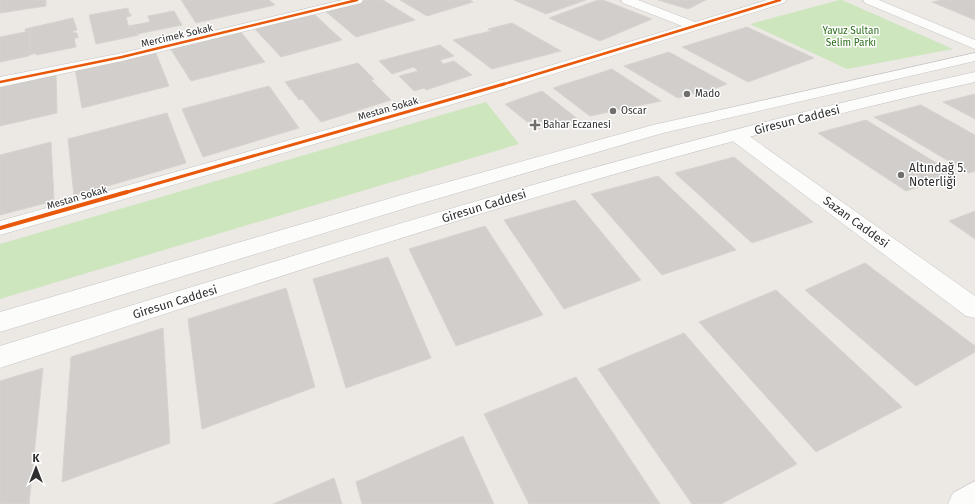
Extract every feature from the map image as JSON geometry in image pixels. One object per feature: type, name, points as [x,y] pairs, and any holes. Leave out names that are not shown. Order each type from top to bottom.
[{"type":"main road","name":"Mercimek Sokak","points":[[0,82],[122,57],[357,0]]},
{"type":"main road","points":[[627,0],[695,26]]},
{"type":"main road","name":"Mestan Sokak","points":[[0,228],[478,92],[780,0]]},
{"type":"main road","points":[[868,0],[975,45]]},
{"type":"main road","name":"Giresun Caddesi","points":[[0,322],[412,199],[659,129],[975,57]]},
{"type":"main road","name":"Giresun Caddesi","points":[[0,357],[509,198],[736,135],[975,77]]},
{"type":"main road","name":"Sazan Caddesi","points":[[736,135],[975,309]]},
{"type":"main road","points":[[964,504],[975,497]]},
{"type":"green space","name":"Yavuz Sultan Selim Parkı","points":[[839,0],[953,49],[847,69],[750,24]]},
{"type":"green space","points":[[486,102],[519,144],[0,299],[0,244]]},
{"type":"building","points":[[0,0],[46,0],[46,6],[0,13]]},
{"type":"building","points":[[181,0],[269,0],[275,5],[196,23]]},
{"type":"building","points":[[364,0],[383,0],[415,20],[356,37],[324,10]]},
{"type":"building","points":[[400,0],[470,0],[473,2],[427,16]]},
{"type":"building","points":[[514,0],[586,0],[546,14]]},
{"type":"building","points":[[598,0],[603,0],[652,19],[600,41],[549,18]]},
{"type":"building","points":[[658,0],[706,0],[688,9]]},
{"type":"building","points":[[942,0],[975,0],[975,20],[932,2]]},
{"type":"building","points":[[128,8],[129,14],[131,14],[131,16],[126,17],[129,28],[134,27],[139,35],[96,44],[89,15]]},
{"type":"building","points":[[174,11],[182,25],[137,34],[134,27],[129,28],[129,26],[150,22],[148,16]]},
{"type":"building","points":[[313,13],[342,40],[281,57],[254,28]]},
{"type":"building","points":[[73,18],[77,30],[73,31],[74,33],[77,33],[78,38],[74,38],[76,47],[29,55],[30,31],[26,32],[25,29]]},
{"type":"building","points":[[512,23],[561,51],[492,69],[453,40],[491,31],[488,29]]},
{"type":"building","points":[[747,27],[814,58],[748,82],[682,47]]},
{"type":"building","points":[[30,31],[29,56],[0,62],[0,37]]},
{"type":"building","points":[[240,31],[265,62],[191,81],[170,48]]},
{"type":"building","points":[[440,45],[454,56],[440,60],[443,64],[454,61],[472,75],[426,90],[424,88],[414,91],[399,76],[418,71],[414,67],[392,74],[379,61]]},
{"type":"building","points":[[155,51],[169,86],[82,108],[75,68]]},
{"type":"building","points":[[669,52],[727,84],[703,93],[700,92],[678,98],[624,66]]},
{"type":"building","points":[[358,63],[374,79],[371,80],[391,100],[321,122],[302,99],[299,100],[285,82]]},
{"type":"building","points":[[612,69],[661,101],[590,116],[553,88]]},
{"type":"building","points":[[56,72],[57,113],[0,126],[0,84]]},
{"type":"building","points":[[269,86],[299,128],[203,157],[182,109]]},
{"type":"building","points":[[542,91],[579,120],[536,129],[505,104]]},
{"type":"building","points":[[975,94],[975,119],[943,102]]},
{"type":"building","points":[[921,105],[975,135],[975,171],[969,173],[874,117]]},
{"type":"building","points":[[167,113],[186,163],[74,196],[68,139]]},
{"type":"building","points":[[866,120],[956,175],[906,191],[818,133]]},
{"type":"building","points":[[51,142],[54,201],[0,215],[0,155]]},
{"type":"building","points":[[734,157],[813,222],[752,243],[675,173]]},
{"type":"building","points":[[658,176],[736,250],[662,275],[591,194]]},
{"type":"building","points":[[575,200],[641,280],[564,309],[504,220]]},
{"type":"building","points":[[975,211],[975,239],[949,221]]},
{"type":"building","points":[[485,226],[543,315],[456,346],[409,249]]},
{"type":"building","points":[[388,257],[431,358],[346,388],[313,279]]},
{"type":"building","points":[[865,263],[975,346],[975,352],[916,386],[805,290]]},
{"type":"building","points":[[286,288],[315,387],[202,429],[188,319]]},
{"type":"building","points":[[776,290],[902,407],[816,452],[699,322]]},
{"type":"building","points":[[163,328],[170,443],[62,482],[71,357]]},
{"type":"building","points":[[684,333],[797,464],[721,504],[692,504],[598,369]]},
{"type":"building","points":[[43,368],[29,504],[0,504],[0,381]]},
{"type":"building","points":[[576,377],[660,504],[529,504],[484,414]]},
{"type":"building","points":[[463,436],[494,504],[362,504],[356,482]]},
{"type":"building","points":[[334,478],[342,504],[273,504]]},
{"type":"cycle path","points":[[0,82],[122,57],[357,0]]},
{"type":"cycle path","points":[[0,228],[478,92],[780,0]]},
{"type":"place","name":"Mado","points":[[687,94]]},
{"type":"place","name":"Oscar","points":[[613,111]]},
{"type":"place","name":"Bahar Eczanesi","points":[[535,125]]},
{"type":"place","name":"Altındağ 5. Noterliği","points":[[901,175]]}]
